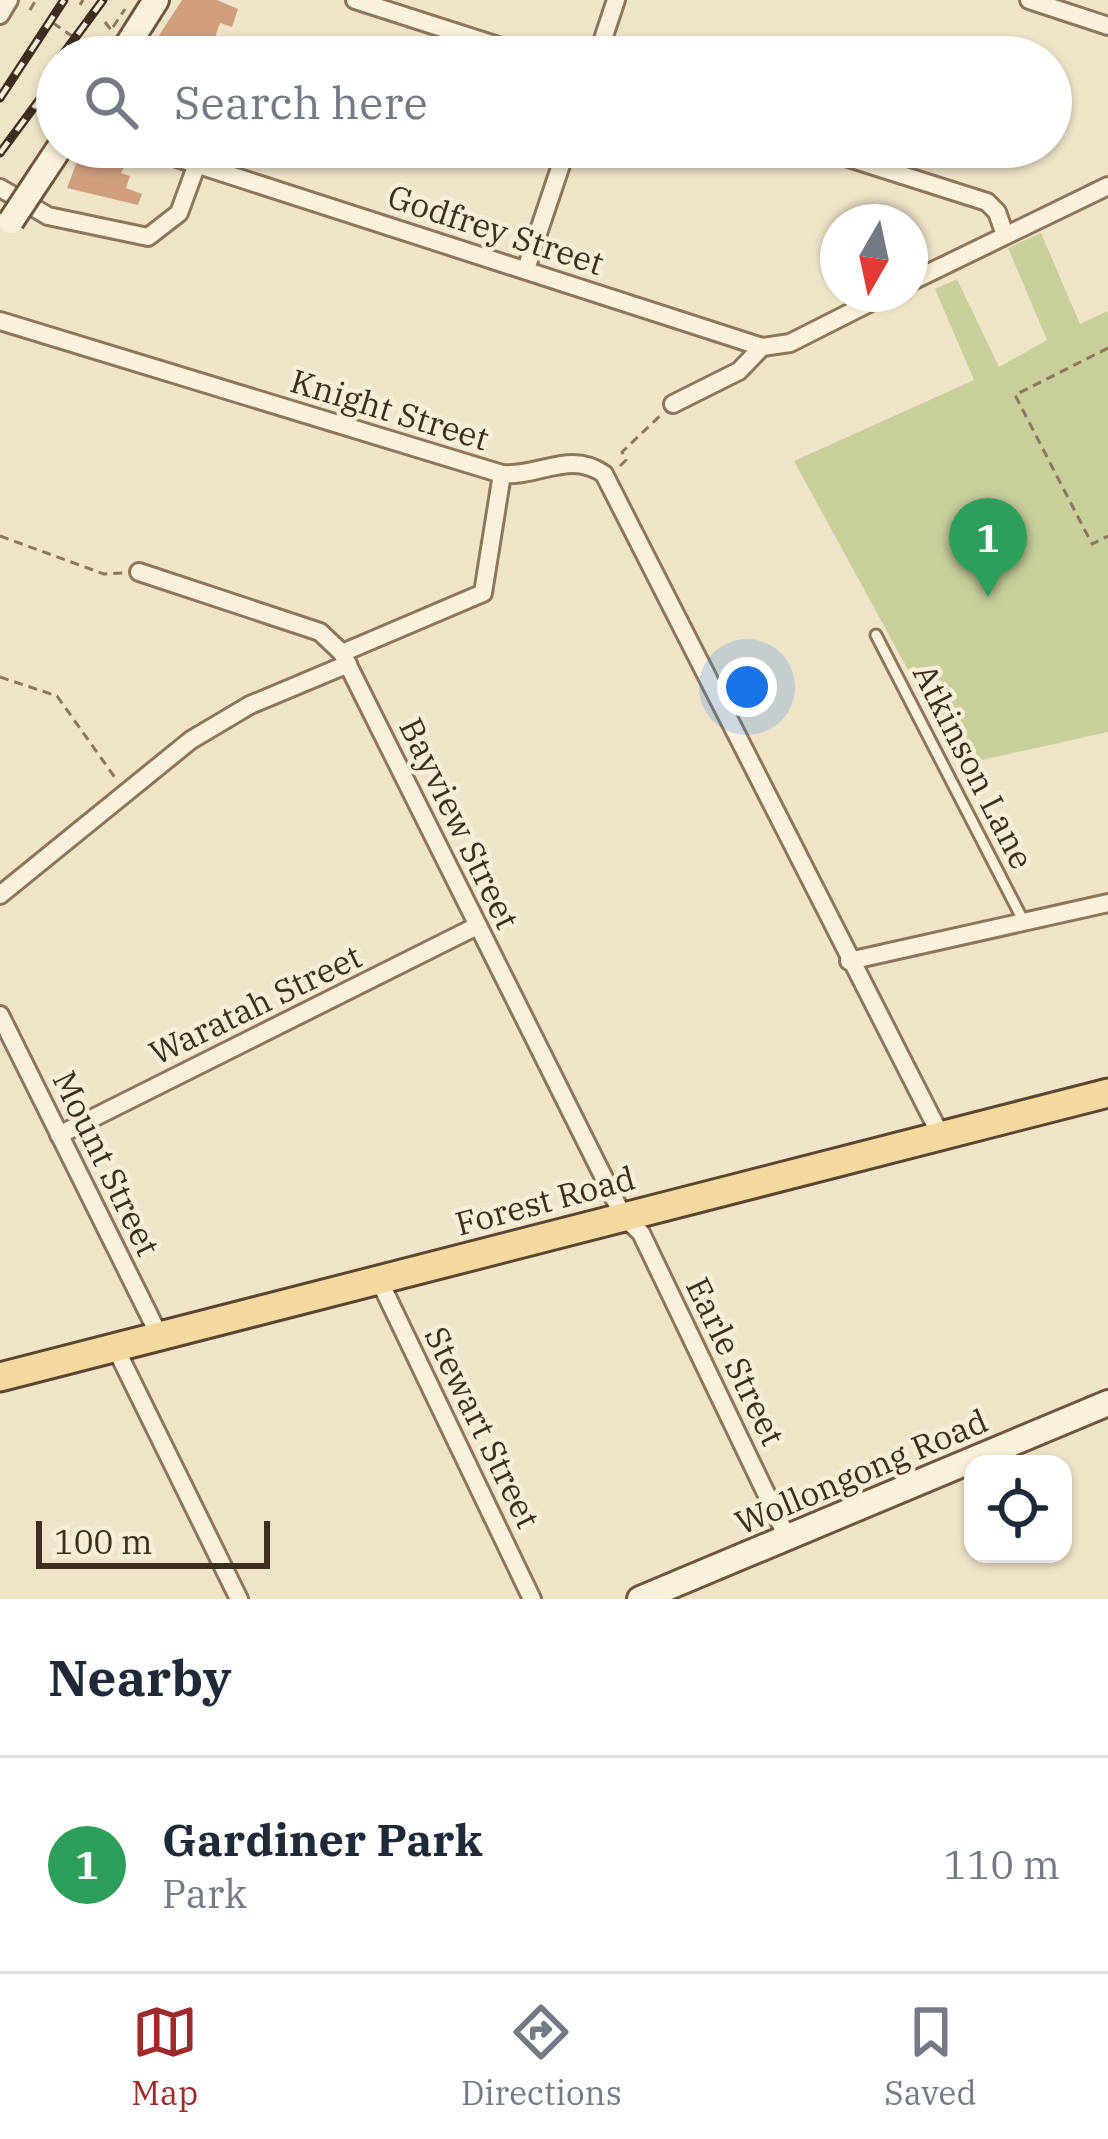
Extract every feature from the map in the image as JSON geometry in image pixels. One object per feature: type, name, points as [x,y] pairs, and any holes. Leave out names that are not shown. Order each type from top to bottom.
[{"type":"main road","name":"Forest Road","points":[[0,1377],[1108,1093]]},
{"type":"street","points":[[0,15],[9,0]]},
{"type":"street","points":[[127,36],[156,0]]},
{"type":"street","points":[[355,0],[467,36]]},
{"type":"street","points":[[604,36],[616,0]]},
{"type":"street","points":[[1029,0],[1108,26]]},
{"type":"street","points":[[6,228],[46,168]]},
{"type":"street","points":[[0,188],[48,216],[148,237],[179,212],[195,168]]},
{"type":"street","name":"Godfrey Street","points":[[209,168],[762,347]]},
{"type":"street","points":[[526,269],[560,168]]},
{"type":"street","points":[[880,168],[987,202],[998,212],[1005,235]]},
{"type":"street","points":[[928,274],[1108,185]]},
{"type":"street","points":[[673,404],[740,370],[762,347],[790,343],[851,312]]},
{"type":"street","name":"Knight Street","points":[[0,321],[502,474],[526,474],[568,461],[604,475],[940,1134]]},
{"type":"street","points":[[0,895],[191,740],[235,712],[483,593],[502,474]]},
{"type":"street","points":[[139,572],[320,632],[345,658]]},
{"type":"street","name":"Bayview Street","points":[[345,658],[623,1216]]},
{"type":"street","points":[[849,961],[1108,903]]},
{"type":"street","name":"Waratah Street","points":[[59,1135],[477,926]]},
{"type":"street","name":"Mount Street","points":[[0,1015],[160,1337]]},
{"type":"street","name":"Earle Street","points":[[623,1216],[641,1233],[787,1537]]},
{"type":"street","name":"Stewart Street","points":[[379,1280],[532,1599]]},
{"type":"street","points":[[116,1349],[239,1599]]},
{"type":"street","name":"Wollongong Road","points":[[640,1599],[1108,1403]]},
{"type":"lane","name":"Atkinson Lane","points":[[876,635],[1024,922]]},
{"type":"path","points":[[30,10],[36,0]]},
{"type":"path","points":[[113,27],[127,6]]},
{"type":"path","points":[[62,30],[68,21]]},
{"type":"path","points":[[101,25],[111,31],[108,36],[112,31],[105,22],[113,27],[117,36]]},
{"type":"path","points":[[53,23],[72,36]]},
{"type":"path","points":[[1108,348],[1015,394],[1092,544],[1108,536]]},
{"type":"path","points":[[626,460],[622,452],[673,404]]},
{"type":"path","points":[[0,536],[104,574],[139,572]]},
{"type":"path","points":[[0,677],[57,696],[128,795]]},
{"type":"green space","points":[[1041,233],[1080,324],[1108,311],[1108,732],[960,765],[794,461],[974,380],[935,289],[957,279],[999,367],[1047,340],[1008,248]]},
{"type":"building","points":[[182,0],[217,0],[238,9],[232,27],[220,23],[215,36],[159,36]]},
{"type":"building","points":[[75,168],[124,168],[121,173],[130,176],[126,188],[142,194],[138,205],[67,188]]},
{"type":"railway","points":[[40,36],[64,0]]},
{"type":"railway","points":[[76,36],[103,0]]},
{"type":"railway","points":[[0,98],[36,43]]},
{"type":"railway","points":[[0,153],[36,104]]},
{"type":"place","name":"Gardiner Park","points":[[988,597]]}]
